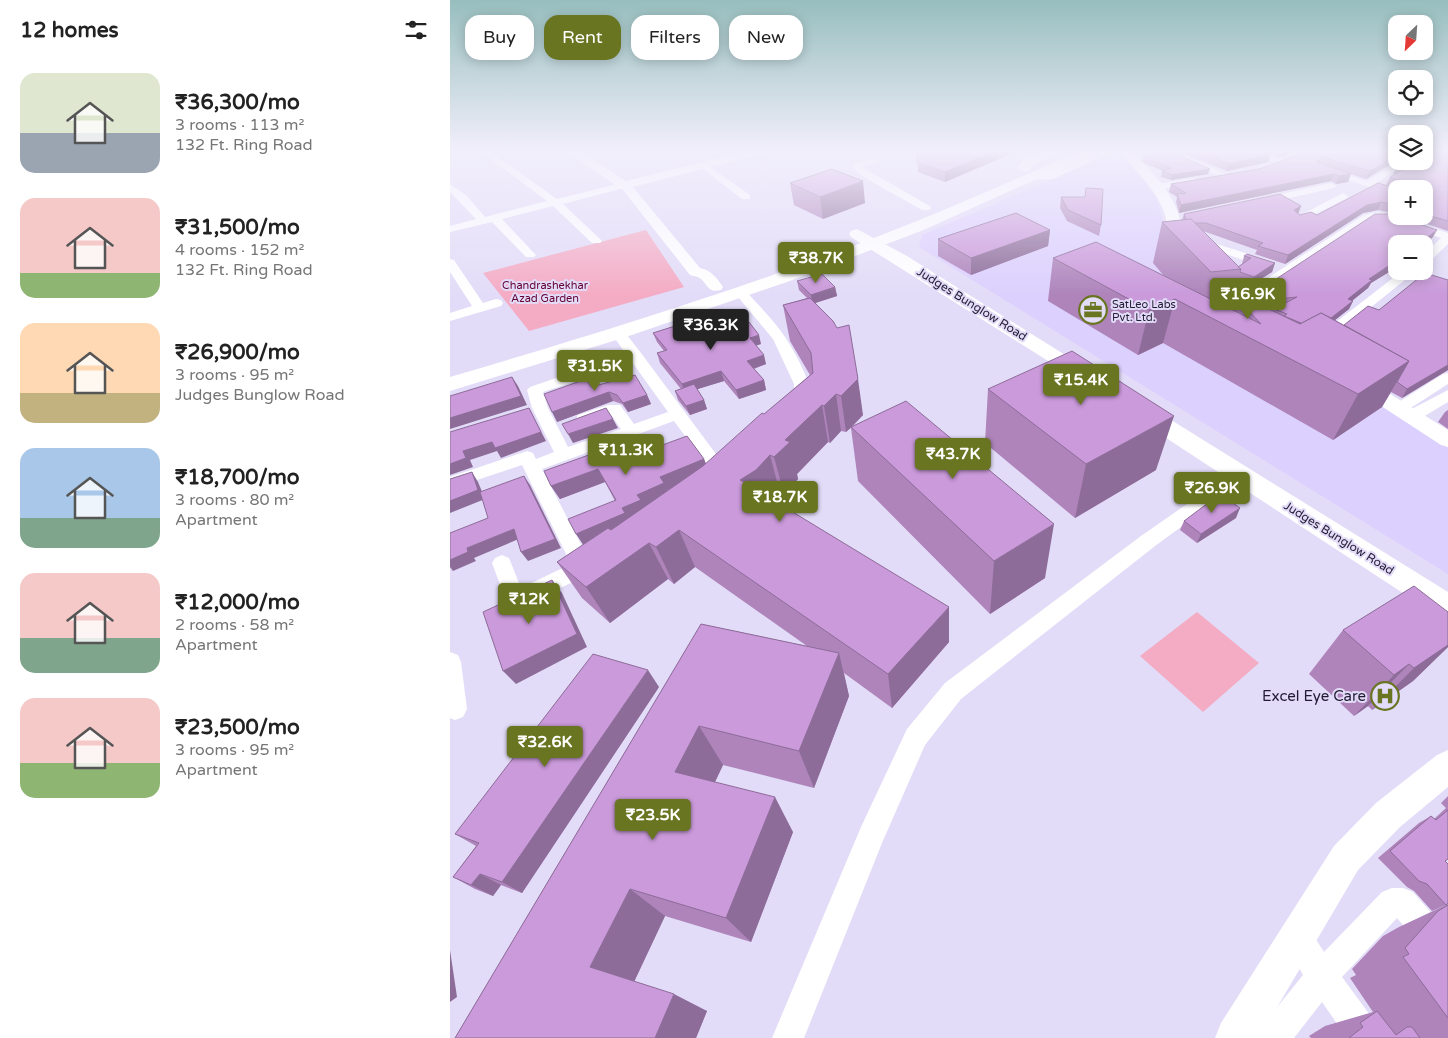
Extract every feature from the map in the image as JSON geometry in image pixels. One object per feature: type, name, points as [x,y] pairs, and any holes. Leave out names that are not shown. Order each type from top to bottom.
[{"type":"main road","points":[[903,217],[954,197]]},
{"type":"main road","points":[[450,384],[618,333],[740,292],[961,197]]},
{"type":"main road","points":[[550,336],[709,280],[874,234]]},
{"type":"main road","name":"Judges Bunglow Road","points":[[874,234],[1117,390],[1448,590]]},
{"type":"main road","name":"Judges Bunglow Road","points":[[1117,390],[1239,476],[1448,607]]},
{"type":"street","points":[[462,197],[483,221]]},
{"type":"street","points":[[548,197],[596,241]]},
{"type":"street","points":[[450,230],[578,197]]},
{"type":"street","points":[[641,197],[695,272],[709,280]]},
{"type":"street","points":[[907,197],[926,208]]},
{"type":"street","points":[[1163,197],[1179,218],[1176,240],[1194,264]]},
{"type":"street","points":[[1245,205],[1279,197]]},
{"type":"street","points":[[1282,197],[1312,213]]},
{"type":"street","points":[[1298,220],[1340,197]]},
{"type":"street","points":[[1232,306],[1287,272],[1368,217],[1378,215],[1388,209]]},
{"type":"street","points":[[1378,215],[1443,233],[1448,237],[1433,251]]},
{"type":"street","points":[[495,218],[530,255]]},
{"type":"street","points":[[1207,244],[1287,272]]},
{"type":"street","points":[[450,263],[480,308]]},
{"type":"street","points":[[1310,349],[1398,280]]},
{"type":"street","points":[[740,292],[779,338],[802,384],[803,406],[791,420]]},
{"type":"street","points":[[1219,292],[1232,306],[1250,317]]},
{"type":"street","points":[[450,317],[496,303]]},
{"type":"street","points":[[618,333],[679,414],[718,482],[739,464]]},
{"type":"street","points":[[564,456],[540,408],[535,390],[636,356]]},
{"type":"street","points":[[1346,375],[1448,440]]},
{"type":"street","points":[[1406,412],[1448,377]]},
{"type":"street","points":[[1406,412],[1448,394]]},
{"type":"street","points":[[522,414],[540,408]]},
{"type":"street","points":[[552,431],[614,408],[630,432]]},
{"type":"street","points":[[533,466],[679,414]]},
{"type":"street","points":[[450,483],[527,456],[583,568]]},
{"type":"street","points":[[788,1038],[871,837],[916,737],[953,691],[1148,541],[1239,476]]},
{"type":"street","points":[[502,563],[515,600],[600,560]]},
{"type":"street","points":[[450,662],[455,708]]},
{"type":"street","points":[[1236,1038],[1346,858],[1388,816],[1448,766]]},
{"type":"street","points":[[1274,1038],[1322,976],[1392,902],[1403,902],[1448,955]]},
{"type":"street","points":[[1298,938],[1322,976],[1366,1038]]},
{"type":"shaded area","points":[[1010,197],[1156,197],[1168,238],[1239,310],[1448,448],[1448,574],[919,247],[922,235]]},
{"type":"green space","name":"Chandrashekhar Azad Garden","points":[[646,230],[684,287],[529,331],[483,273]]},
{"type":"green space","points":[[1197,612],[1259,663],[1203,712],[1140,656]]},
{"type":"building","points":[[1061,197],[1103,197],[1101,225],[1068,210]]},
{"type":"building","points":[[1178,197],[1218,197],[1181,205]]},
{"type":"building","points":[[1263,197],[1286,197],[1301,206],[1294,210],[1300,215],[1311,212],[1317,215],[1350,197],[1388,197],[1388,203],[1381,202],[1367,205],[1288,255],[1258,246],[1263,243],[1206,223],[1194,223],[1191,219],[1186,220],[1184,214]]},
{"type":"building","points":[[1433,197],[1448,197],[1448,221],[1433,217]]},
{"type":"building","points":[[1016,213],[1050,230],[971,258],[938,239]]},
{"type":"building","points":[[1375,214],[1388,214],[1388,225],[1422,225],[1437,230],[1431,235],[1388,235],[1388,266],[1369,279],[1372,280],[1348,299],[1353,301],[1331,318],[1321,313],[1300,324],[1284,316],[1287,314],[1274,309],[1297,297],[1258,301],[1281,287],[1270,283]]},
{"type":"building","points":[[1191,219],[1241,269],[1211,272],[1162,222]]},
{"type":"building","points":[[1096,242],[1261,324],[1229,290],[1300,324],[1321,313],[1409,361],[1358,394],[1175,299],[1149,310],[1053,258]]},
{"type":"building","points":[[1247,254],[1275,263],[1254,277],[1240,272],[1241,269],[1238,267],[1251,258],[1244,256]]},
{"type":"building","points":[[822,274],[835,287],[811,295],[797,281]]},
{"type":"building","points":[[1433,275],[1448,280],[1448,365],[1407,389],[1397,382],[1409,361],[1344,325],[1368,306],[1379,310],[1416,280],[1433,280]]},
{"type":"building","points":[[810,298],[833,321],[837,328],[849,325],[858,379],[841,396],[836,394],[824,406],[822,405],[785,440],[790,442],[774,457],[770,455],[756,470],[740,480],[949,607],[888,674],[679,530],[656,547],[649,543],[586,587],[557,562],[608,528],[611,530],[703,466],[762,413],[764,414],[813,373],[811,353],[783,305]]},
{"type":"building","points":[[714,311],[726,328],[749,322],[759,335],[750,338],[764,355],[747,361],[764,380],[736,390],[721,371],[682,384],[657,353],[667,350],[653,333],[697,319],[695,316]]},
{"type":"building","points":[[1072,351],[1174,416],[1086,464],[988,389]]},
{"type":"building","points":[[635,375],[647,395],[623,403],[617,395],[609,392],[552,412],[544,394],[586,379],[591,387]]},
{"type":"building","points":[[512,377],[521,396],[450,418],[450,396]]},
{"type":"building","points":[[694,384],[704,400],[686,406],[675,391]]},
{"type":"building","points":[[906,401],[1054,524],[994,561],[851,427]]},
{"type":"building","points":[[529,408],[541,432],[495,448],[492,442],[463,451],[466,458],[450,464],[450,432]]},
{"type":"building","points":[[606,408],[613,419],[568,434],[562,424]]},
{"type":"building","points":[[687,436],[704,459],[660,477],[664,483],[637,495],[641,500],[622,508],[625,513],[576,534],[568,519],[616,500],[598,469],[551,486],[544,471],[597,452],[602,462],[643,446],[646,451]]},
{"type":"building","points":[[472,472],[478,490],[450,501],[450,479]]},
{"type":"building","points":[[524,476],[555,539],[521,552],[514,529],[467,548],[468,552],[450,560],[450,533],[488,518],[480,492]]},
{"type":"building","points":[[1220,494],[1240,508],[1201,534],[1184,521]]},
{"type":"building","points":[[552,580],[577,634],[503,671],[483,612]]},
{"type":"building","points":[[1414,586],[1448,612],[1448,645],[1414,668],[1409,664],[1394,675],[1343,630]]},
{"type":"building","points":[[701,624],[839,653],[799,751],[699,726],[675,772],[775,797],[726,918],[630,889],[590,967],[674,994],[655,1038],[455,1038]]},
{"type":"building","points":[[593,654],[648,670],[502,882],[480,874],[471,885],[453,877],[479,843],[455,834]]},
{"type":"building","points":[[1448,810],[1448,859],[1445,861],[1448,864],[1448,903],[1446,905],[1427,884],[1419,881],[1390,851],[1431,816],[1436,820]]},
{"type":"building","points":[[1448,905],[1448,1018],[1403,957],[1409,954],[1405,948],[1438,911]]},
{"type":"building","points":[[1377,1011],[1396,1035],[1407,1027],[1412,1027],[1420,1038],[1349,1038],[1363,1027],[1360,1023]]},
{"type":"place","name":"SatLeo Labs Pvt. Ltd.","points":[[1093,310]]},
{"type":"place","name":"Excel Eye Care","points":[[1385,696]]}]
